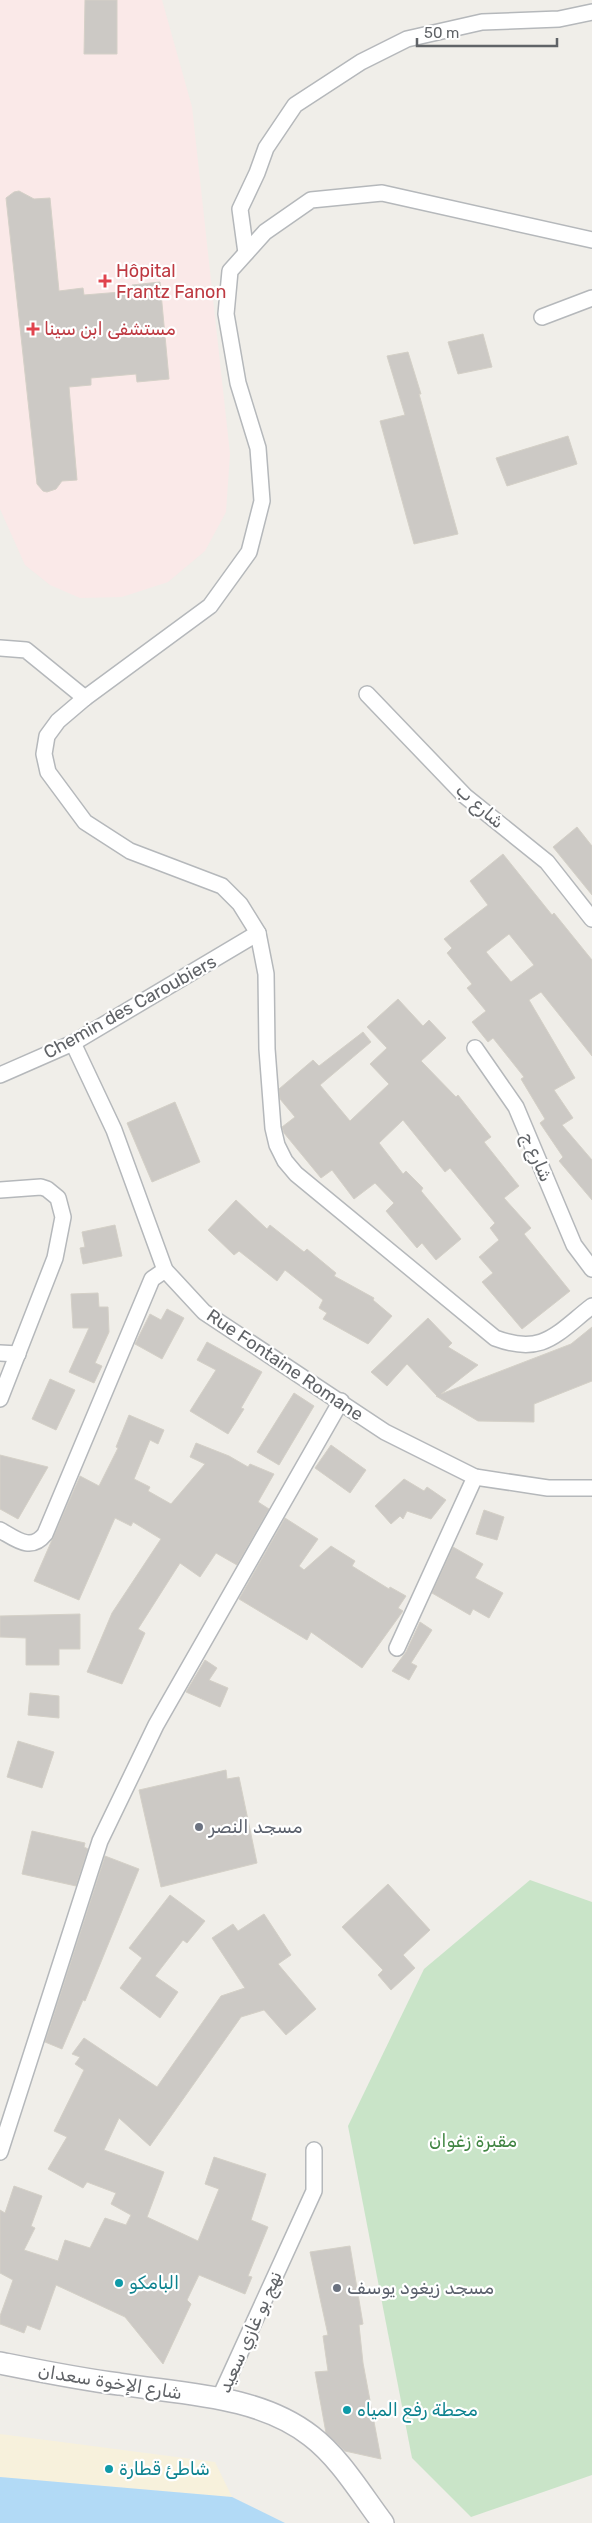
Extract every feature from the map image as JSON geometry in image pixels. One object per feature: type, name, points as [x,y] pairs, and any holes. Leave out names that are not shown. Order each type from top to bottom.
[{"type":"street","points":[[246,253],[240,209],[257,173],[266,148],[295,105],[361,62],[407,39],[482,22],[559,19],[592,12]]},
{"type":"street","points":[[592,240],[382,193],[312,200],[265,232],[230,271],[226,314],[238,383],[258,448],[262,501],[249,552],[210,606],[85,698],[58,721],[47,736],[44,754],[45,763],[53,779],[85,822],[130,851],[222,886],[240,904],[258,933],[266,974],[267,1050],[273,1128],[277,1145],[285,1161],[296,1174],[495,1338],[511,1344],[527,1346],[543,1343],[592,1306]]},
{"type":"street","points":[[542,317],[592,298]]},
{"type":"street","points":[[0,648],[26,650],[85,698]]},
{"type":"street","name":"شارع ب","points":[[367,694],[465,796],[546,862],[592,919]]},
{"type":"street","name":"Chemin des Caroubiers","points":[[0,1075],[73,1042],[258,933]]},
{"type":"street","name":"Rue Fontaine Romane","points":[[73,1042],[114,1130],[164,1270],[204,1312],[341,1401],[385,1432],[475,1476],[548,1488],[592,1488]]},
{"type":"street","name":"شارع ج","points":[[475,1048],[516,1107],[574,1245],[592,1269]]},
{"type":"street","points":[[0,1190],[41,1187],[58,1198],[63,1210],[55,1258],[0,1399]]},
{"type":"street","points":[[0,1530],[26,1544],[37,1542],[45,1534],[152,1280],[164,1270]]},
{"type":"street","points":[[0,1352],[18,1354]]},
{"type":"street","points":[[0,2152],[100,1841],[156,1725],[341,1401]]},
{"type":"street","points":[[397,1648],[475,1476]]},
{"type":"street","name":"نهج بو غازي سعيد","points":[[314,2150],[314,2191],[219,2399],[268,2412],[309,2434],[343,2471],[383,2523]]},
{"type":"street","name":"شارع الإخوة سعدان","points":[[0,2363],[70,2377],[219,2399]]},
{"type":"shaded area","name":"Hôpital Frantz Fanon","points":[[0,0],[162,0],[192,107],[230,454],[226,512],[205,551],[168,582],[122,597],[80,598],[50,585],[25,565],[0,509]]},
{"type":"green space","name":"مقبرة زغوان","points":[[530,1880],[592,1902],[592,2475],[471,2517],[412,2458],[348,2126],[424,1969]]},
{"type":"sand","name":"شاطئ قطارة","points":[[0,2434],[215,2462],[232,2497],[0,2477]]},
{"type":"water","points":[[0,2477],[232,2497],[285,2523],[0,2523]]},
{"type":"building","points":[[85,0],[117,0],[117,54],[84,54]]},
{"type":"building","points":[[19,191],[34,199],[50,198],[59,291],[83,288],[84,295],[133,291],[132,285],[160,282],[169,379],[137,382],[136,374],[91,378],[91,385],[69,387],[77,480],[62,481],[56,489],[47,492],[43,491],[37,484],[6,198]]},
{"type":"building","points":[[483,334],[492,367],[458,374],[448,342]]},
{"type":"building","points":[[408,352],[458,534],[414,544],[380,421],[405,415],[387,356]]},
{"type":"building","points":[[568,436],[577,464],[507,486],[496,458]]},
{"type":"building","points":[[577,827],[592,846],[592,895],[553,847]]},
{"type":"building","points":[[503,854],[552,915],[554,913],[592,960],[592,1056],[541,992],[529,1000],[575,1078],[554,1090],[573,1118],[562,1125],[592,1160],[592,1200],[559,1161],[563,1157],[540,1123],[545,1119],[521,1079],[524,1077],[493,1038],[488,1042],[472,1022],[486,1011],[467,988],[472,984],[447,953],[452,948],[444,939],[488,905],[470,881]],"holes":[[[509,934],[534,965],[511,982],[486,952]]]},
{"type":"building","points":[[398,999],[423,1026],[429,1020],[446,1038],[421,1061],[456,1097],[458,1095],[491,1137],[484,1142],[519,1186],[504,1198],[531,1228],[524,1234],[570,1291],[522,1329],[482,1282],[493,1273],[479,1257],[499,1240],[490,1228],[495,1223],[450,1168],[445,1172],[403,1120],[379,1143],[403,1174],[406,1171],[423,1188],[421,1191],[461,1239],[436,1260],[422,1243],[417,1248],[386,1211],[394,1203],[375,1183],[354,1199],[332,1170],[321,1178],[284,1133],[282,1127],[295,1117],[280,1099],[279,1089],[313,1060],[319,1066],[363,1032],[371,1042],[320,1085],[350,1121],[389,1084],[370,1064],[387,1048],[367,1027]]},
{"type":"building","points":[[175,1102],[200,1162],[152,1182],[127,1123]]},
{"type":"building","points":[[236,1200],[267,1229],[270,1225],[304,1252],[307,1249],[336,1273],[334,1276],[374,1298],[373,1300],[392,1316],[368,1344],[323,1319],[327,1313],[319,1308],[323,1300],[285,1270],[277,1281],[239,1251],[234,1255],[208,1230]]},
{"type":"building","points":[[115,1225],[122,1256],[83,1264],[80,1248],[85,1247],[82,1232]]},
{"type":"building","points":[[98,1293],[99,1307],[108,1307],[109,1332],[95,1363],[102,1366],[94,1383],[69,1372],[89,1328],[73,1328],[71,1294]]},
{"type":"building","points":[[167,1309],[184,1318],[162,1359],[135,1344],[150,1314],[161,1320]]},
{"type":"building","points":[[428,1318],[452,1343],[448,1347],[478,1365],[441,1394],[571,1344],[592,1327],[592,1381],[534,1404],[534,1422],[478,1421],[436,1396],[407,1364],[387,1386],[371,1372]]},
{"type":"building","points":[[207,1342],[262,1372],[241,1408],[244,1409],[228,1434],[190,1411],[216,1370],[197,1360]]},
{"type":"building","points":[[50,1379],[75,1390],[56,1430],[32,1419]]},
{"type":"building","points":[[294,1393],[314,1406],[279,1465],[257,1452]]},
{"type":"building","points":[[129,1415],[164,1430],[158,1444],[150,1440],[134,1479],[150,1487],[148,1491],[171,1504],[205,1464],[190,1457],[196,1443],[229,1456],[248,1467],[250,1464],[274,1474],[258,1502],[269,1509],[237,1565],[216,1553],[200,1577],[180,1563],[138,1629],[145,1633],[122,1684],[87,1672],[112,1613],[161,1539],[133,1522],[131,1526],[115,1518],[79,1600],[34,1581],[80,1476],[99,1486],[118,1448],[116,1447]]},
{"type":"building","points":[[331,1445],[366,1470],[350,1493],[315,1468]]},
{"type":"building","points":[[0,1455],[48,1467],[18,1519],[0,1509]]},
{"type":"building","points":[[404,1479],[424,1491],[427,1487],[446,1500],[431,1519],[407,1511],[403,1519],[400,1516],[391,1524],[375,1506]]},
{"type":"building","points":[[484,1510],[504,1517],[497,1540],[476,1534]]},
{"type":"building","points":[[285,1518],[318,1539],[299,1566],[304,1570],[331,1546],[355,1561],[352,1566],[389,1589],[390,1587],[406,1596],[398,1608],[403,1611],[362,1668],[311,1632],[307,1640],[239,1599]]},
{"type":"building","points":[[453,1547],[483,1564],[475,1578],[503,1593],[489,1618],[473,1609],[470,1615],[432,1593]]},
{"type":"building","points":[[80,1614],[80,1649],[59,1649],[59,1665],[26,1665],[26,1638],[0,1637],[0,1616]]},
{"type":"building","points":[[420,1622],[432,1630],[411,1663],[417,1666],[409,1680],[392,1671],[406,1652]]},
{"type":"building","points":[[205,1660],[217,1668],[209,1680],[228,1688],[220,1707],[186,1692]]},
{"type":"building","points":[[30,1693],[59,1696],[59,1718],[28,1715]]},
{"type":"building","points":[[18,1741],[54,1752],[42,1788],[7,1777]]},
{"type":"building","name":"مسجد النصر","points":[[226,1770],[227,1779],[239,1777],[257,1863],[161,1887],[139,1790]]},
{"type":"building","points":[[32,1831],[85,1843],[84,1847],[88,1849],[76,1886],[22,1874]]},
{"type":"building","points":[[105,1856],[139,1869],[85,2001],[83,2000],[62,2049],[45,2042]]},
{"type":"building","points":[[388,1884],[430,1930],[403,1955],[415,1968],[391,1990],[378,1975],[383,1970],[342,1927]]},
{"type":"building","points":[[170,1895],[205,1921],[187,1943],[183,1940],[155,1976],[178,1992],[160,2018],[120,1988],[142,1958],[129,1948]]},
{"type":"building","points":[[264,1914],[291,1955],[278,1964],[316,2009],[286,2035],[264,2010],[241,2017],[150,2146],[119,2118],[104,2150],[164,2172],[147,2217],[198,2241],[219,2189],[205,2184],[214,2157],[266,2174],[251,2220],[268,2227],[248,2276],[252,2277],[245,2294],[199,2275],[187,2300],[191,2304],[163,2364],[125,2317],[56,2285],[40,2330],[27,2325],[24,2333],[0,2324],[0,2316],[13,2280],[0,2273],[0,2210],[5,2213],[14,2186],[42,2196],[31,2226],[35,2228],[24,2250],[58,2261],[65,2240],[90,2248],[105,2218],[126,2225],[131,2215],[111,2204],[116,2193],[87,2182],[83,2188],[48,2169],[67,2137],[54,2131],[84,2070],[75,2064],[80,2057],[72,2054],[84,2038],[157,2087],[221,1996],[245,1988],[212,1938],[233,1924],[238,1931]]},
{"type":"building","points":[[350,2246],[363,2324],[359,2325],[363,2363],[381,2459],[345,2451],[326,2433],[315,2372],[328,2371],[323,2336],[328,2335],[310,2252]]},
{"type":"place","name":"Hôpital Frantz Fanon","points":[[105,281]]},
{"type":"place","name":"مستشفى ابن سينا","points":[[33,329]]},
{"type":"place","name":"مسجد النصر","points":[[199,1827]]},
{"type":"place","name":"البامكو","points":[[119,2283]]},
{"type":"place","name":"مسجد زيغود يوسف","points":[[337,2288]]},
{"type":"place","name":"محطة رفع المياه","points":[[347,2410]]},
{"type":"place","name":"شاطئ قطارة","points":[[109,2469]]}]
